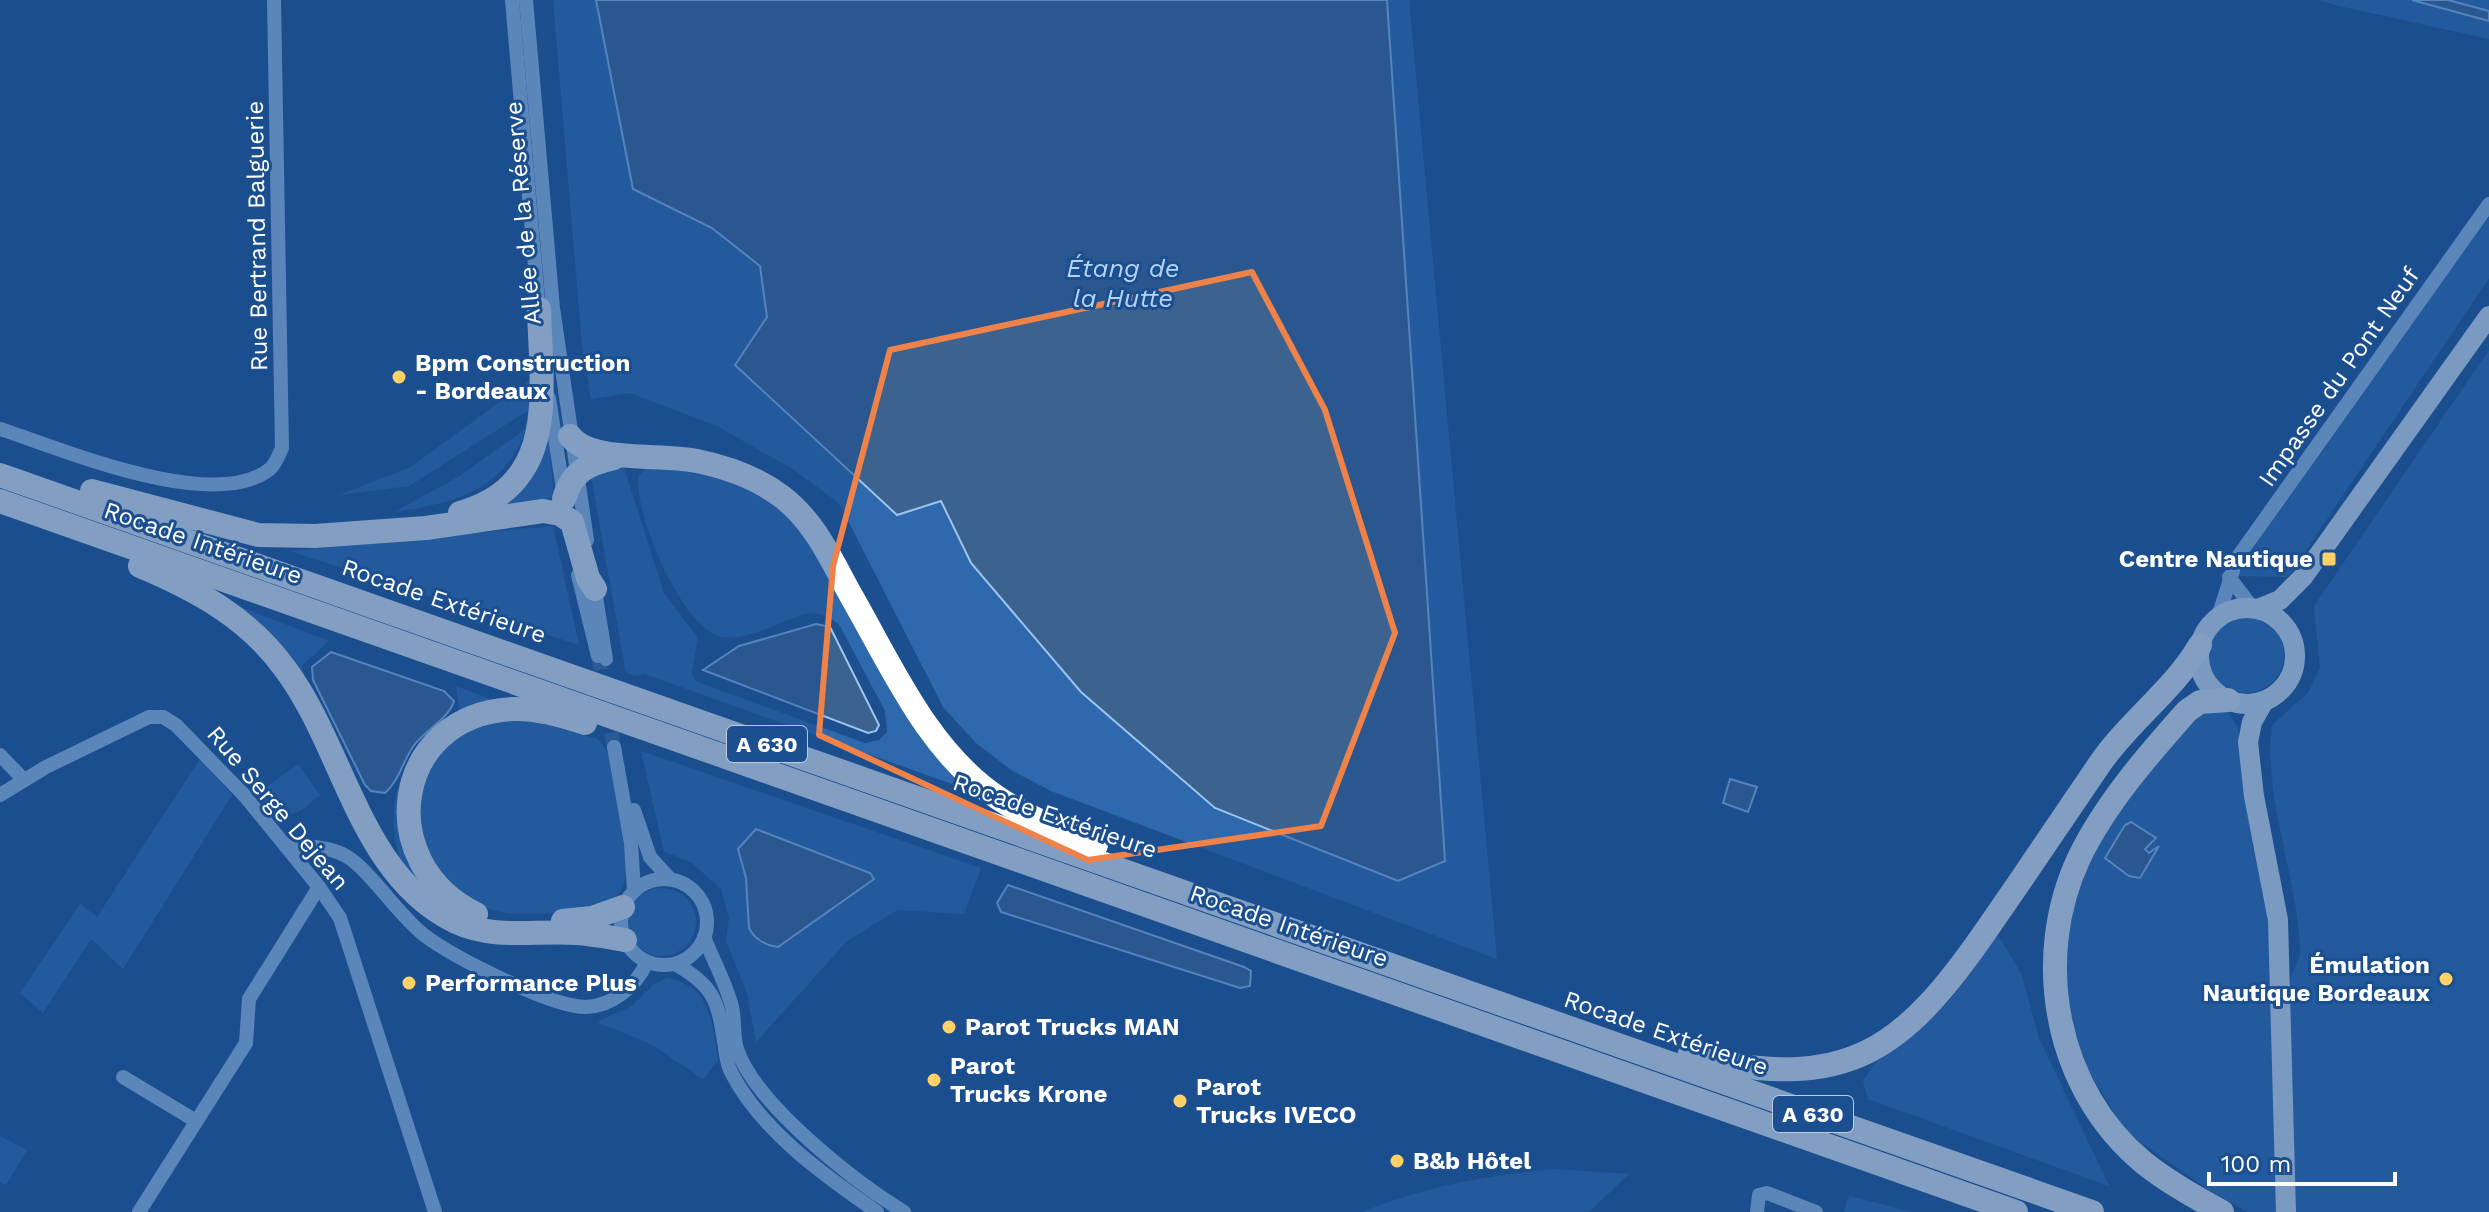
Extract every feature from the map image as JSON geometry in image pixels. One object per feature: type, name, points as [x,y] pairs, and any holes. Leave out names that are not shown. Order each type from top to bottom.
[{"type":"highway","points":[[395,529],[482,507],[514,484],[525,470],[536,443],[541,417],[539,309]]},
{"type":"highway","points":[[570,436],[589,451],[684,459],[732,471],[780,495],[816,532],[927,727],[961,768],[996,797],[1030,817],[1327,942]]},
{"type":"highway","points":[[595,589],[588,578],[578,534],[566,508],[576,474],[591,463],[628,455]]},
{"type":"highway","points":[[0,475],[48,477],[258,535],[315,536],[426,528],[566,508]]},
{"type":"highway","name":"Rocade Extérieure","points":[[0,475],[2092,1212]]},
{"type":"highway","name":"Rocade Intérieure","points":[[0,501],[2016,1212]]},
{"type":"highway","points":[[62,523],[87,546],[188,586],[225,608],[260,639],[287,671],[390,866],[427,905],[460,924],[483,930],[575,933],[625,940]]},
{"type":"highway","points":[[1534,1016],[1760,1071],[1801,1070],[1833,1064],[1876,1047],[1916,1020],[1939,997],[2113,744],[2188,665],[2200,645]]},
{"type":"highway","points":[[2222,1212],[2144,1163],[2107,1124],[2089,1097],[2068,1053],[2058,1013],[2055,947],[2070,881],[2109,809],[2187,711],[2200,702],[2228,700]]},
{"type":"highway","points":[[628,899],[592,918],[524,923],[489,918],[455,904],[431,882],[415,855],[408,815],[410,791],[418,768],[441,737],[468,720],[496,711],[526,709],[552,714],[638,741],[669,737]]},
{"type":"main road","points":[[2286,626],[2288,607],[2303,577],[2489,316]]},
{"type":"main road","points":[[2286,1212],[2278,920],[2254,796],[2248,735],[2228,700],[2204,678],[2200,645],[2204,633],[2218,617],[2230,610],[2255,608],[2280,600],[2303,577]]},
{"type":"main road","points":[[2228,700],[2246,704],[2264,701],[2284,688],[2295,664],[2293,638],[2286,626],[2275,616],[2255,608]]},
{"type":"main road","points":[[2248,735],[2264,701]]},
{"type":"street","name":"Rue Bertrand Balguerie","points":[[0,429],[158,479],[194,485],[247,481],[271,468],[282,448],[274,0]]},
{"type":"street","name":"Allée de la Réserve","points":[[512,0],[539,309],[566,508],[602,658],[595,589],[553,308],[526,0]]},
{"type":"street","name":"Impasse du Pont Neuf","points":[[2218,617],[2237,558],[2489,204]]},
{"type":"street","points":[[2229,577],[2255,608]]},
{"type":"street","name":"Rue Serge Dejean","points":[[24,780],[134,723],[163,717],[198,746],[286,846],[340,918],[435,1212]]},
{"type":"street","points":[[675,964],[693,954],[704,937],[707,927],[704,904],[690,887],[670,879],[650,857],[643,842],[618,747],[631,843],[628,899],[621,930],[625,940],[647,962],[675,964],[700,977],[715,999],[730,1070],[742,1089],[798,1151],[877,1212]]},
{"type":"street","points":[[0,755],[24,780],[0,795]]},
{"type":"street","points":[[286,846],[322,848],[348,857],[411,923],[446,950],[565,1003],[588,1007],[606,1003],[626,991],[647,962]]},
{"type":"street","points":[[628,899],[650,881],[670,879]]},
{"type":"street","points":[[139,1212],[246,1043],[249,999],[319,887]]},
{"type":"street","points":[[704,937],[732,1007],[737,1049],[758,1082],[811,1141],[845,1171],[904,1212]]},
{"type":"street","points":[[123,1077],[196,1121]]},
{"type":"street","points":[[1757,1212],[1759,1195],[1767,1193],[1816,1212]]},
{"type":"highlighted area","points":[[1252,272],[1325,410],[1395,633],[1321,826],[1088,860],[819,735],[833,566],[890,350]]},
{"type":"shaded area","points":[[553,0],[596,0],[633,189],[712,228],[760,266],[767,317],[735,365],[941,501],[971,563],[1445,861],[1387,0],[1409,0],[1497,959],[1051,791],[1011,770],[976,743],[943,707],[839,503],[791,468],[717,426],[630,393],[591,399],[582,345]]},
{"type":"shaded area","points":[[2319,0],[2489,0],[2489,39],[2335,5]]},
{"type":"shaded area","points":[[2489,217],[2489,278],[2288,577],[2238,576],[2267,525]]},
{"type":"shaded area","points":[[2489,350],[2489,1212],[2248,1212],[2215,1194],[2127,1133],[2078,1054],[2061,979],[2075,883],[2141,776],[2204,709],[2228,712],[2238,728],[2245,798],[2262,872],[2291,1061],[2289,990],[2300,951],[2294,895],[2272,781],[2272,725],[2308,693],[2320,668],[2314,606]]},
{"type":"shaded area","points":[[530,380],[530,409],[409,486],[339,495],[411,467]]},
{"type":"shaded area","points":[[527,428],[517,449],[491,480],[456,498],[394,512],[458,477]]},
{"type":"shaded area","points":[[548,430],[554,497],[492,510]]},
{"type":"shaded area","points":[[652,464],[731,477],[795,515],[977,793],[645,674],[635,676],[626,673],[590,471],[624,468],[664,593],[698,638],[692,673],[695,681],[865,743],[879,740],[887,732],[885,711],[840,626],[832,619],[819,614],[804,614],[752,634],[722,637],[707,629],[691,613],[663,566],[643,514],[639,475]]},
{"type":"shaded area","points":[[553,526],[579,645],[290,551]]},
{"type":"shaded area","points":[[230,603],[329,641],[302,665],[304,677]]},
{"type":"shaded area","points":[[2246,617],[2260,620],[2273,628],[2281,641],[2284,655],[2281,669],[2273,682],[2260,690],[2246,693],[2232,690],[2219,682],[2211,669],[2208,655],[2211,641],[2219,628],[2232,620]]},
{"type":"shaded area","points":[[456,686],[498,702],[415,761],[417,874],[414,886],[406,873],[396,842],[394,807],[397,791],[411,761],[460,712]]},
{"type":"shaded area","points":[[522,718],[598,739],[608,753],[625,837],[627,870],[620,892],[600,906],[539,914],[490,909],[464,895],[444,876],[429,853],[420,827],[419,801],[425,775],[440,751],[470,729]]},
{"type":"shaded area","points":[[641,751],[981,868],[964,914],[897,910],[846,942],[756,1042],[747,993],[726,941],[729,918],[721,889],[692,863],[664,851]]},
{"type":"shaded area","points":[[200,759],[232,795],[123,969],[91,939],[43,1013],[20,993],[80,904],[97,917]]},
{"type":"shaded area","points":[[298,764],[320,795],[300,811],[276,819],[256,794]]},
{"type":"shaded area","points":[[655,888],[669,888],[681,893],[691,903],[696,922],[691,941],[681,951],[669,956],[655,956],[643,951],[633,941],[628,929],[628,915],[633,903],[643,893]]},
{"type":"shaded area","points":[[1998,935],[2021,973],[2039,1038],[2109,1186],[1868,1099],[1863,1081],[1875,1063],[1947,1004]]},
{"type":"shaded area","points":[[667,978],[693,989],[701,997],[711,1019],[718,1060],[703,1079],[651,1044],[597,1022],[632,1006],[653,985]]},
{"type":"shaded area","points":[[0,1136],[27,1150],[6,1185],[0,1182]]},
{"type":"shaded area","points":[[1553,1169],[1629,1174],[1589,1212],[1362,1212],[1456,1183]]},
{"type":"shaded area","points":[[1849,1196],[1912,1212],[1844,1212]]},
{"type":"water","name":"Étang de la Hutte","points":[[596,0],[1387,0],[1445,861],[1398,881],[1215,808],[1081,692],[971,563],[941,501],[897,515],[735,365],[767,317],[760,266],[712,228],[633,189]]},
{"type":"water","points":[[2412,0],[2448,0],[2489,11],[2489,21]]},
{"type":"water","points":[[816,624],[830,627],[879,725],[876,731],[868,733],[703,670],[739,646]]},
{"type":"water","points":[[331,652],[444,691],[454,701],[448,712],[415,744],[385,793],[371,791],[365,785],[313,680],[312,667]]},
{"type":"water","points":[[1730,779],[1757,787],[1748,812],[1723,803]]},
{"type":"water","points":[[2131,822],[2156,838],[2145,849],[2149,853],[2159,846],[2140,878],[2129,876],[2105,858],[2125,825]]},
{"type":"water","points":[[756,829],[870,873],[874,879],[778,947],[765,943],[749,928],[746,878],[738,849]]},
{"type":"water","points":[[1008,885],[1244,967],[1251,971],[1250,986],[1240,988],[1001,912],[997,903]]},
{"type":"tunnel","points":[[598,656],[604,691]]},
{"type":"tunnel","points":[[608,712],[614,747]]},
{"type":"place","name":"Bpm Construction - Bordeaux","points":[[399,377]]},
{"type":"place","name":"Centre Nautique","points":[[2329,559]]},
{"type":"place","name":"Émulation Nautique Bordeaux","points":[[2446,979]]},
{"type":"place","name":"Performance Plus","points":[[409,983]]},
{"type":"place","name":"Parot Trucks MAN","points":[[949,1027]]},
{"type":"place","name":"Parot Trucks Krone","points":[[934,1080]]},
{"type":"place","name":"Parot Trucks IVECO","points":[[1180,1101]]},
{"type":"place","name":"B&b Hôtel","points":[[1397,1161]]}]
